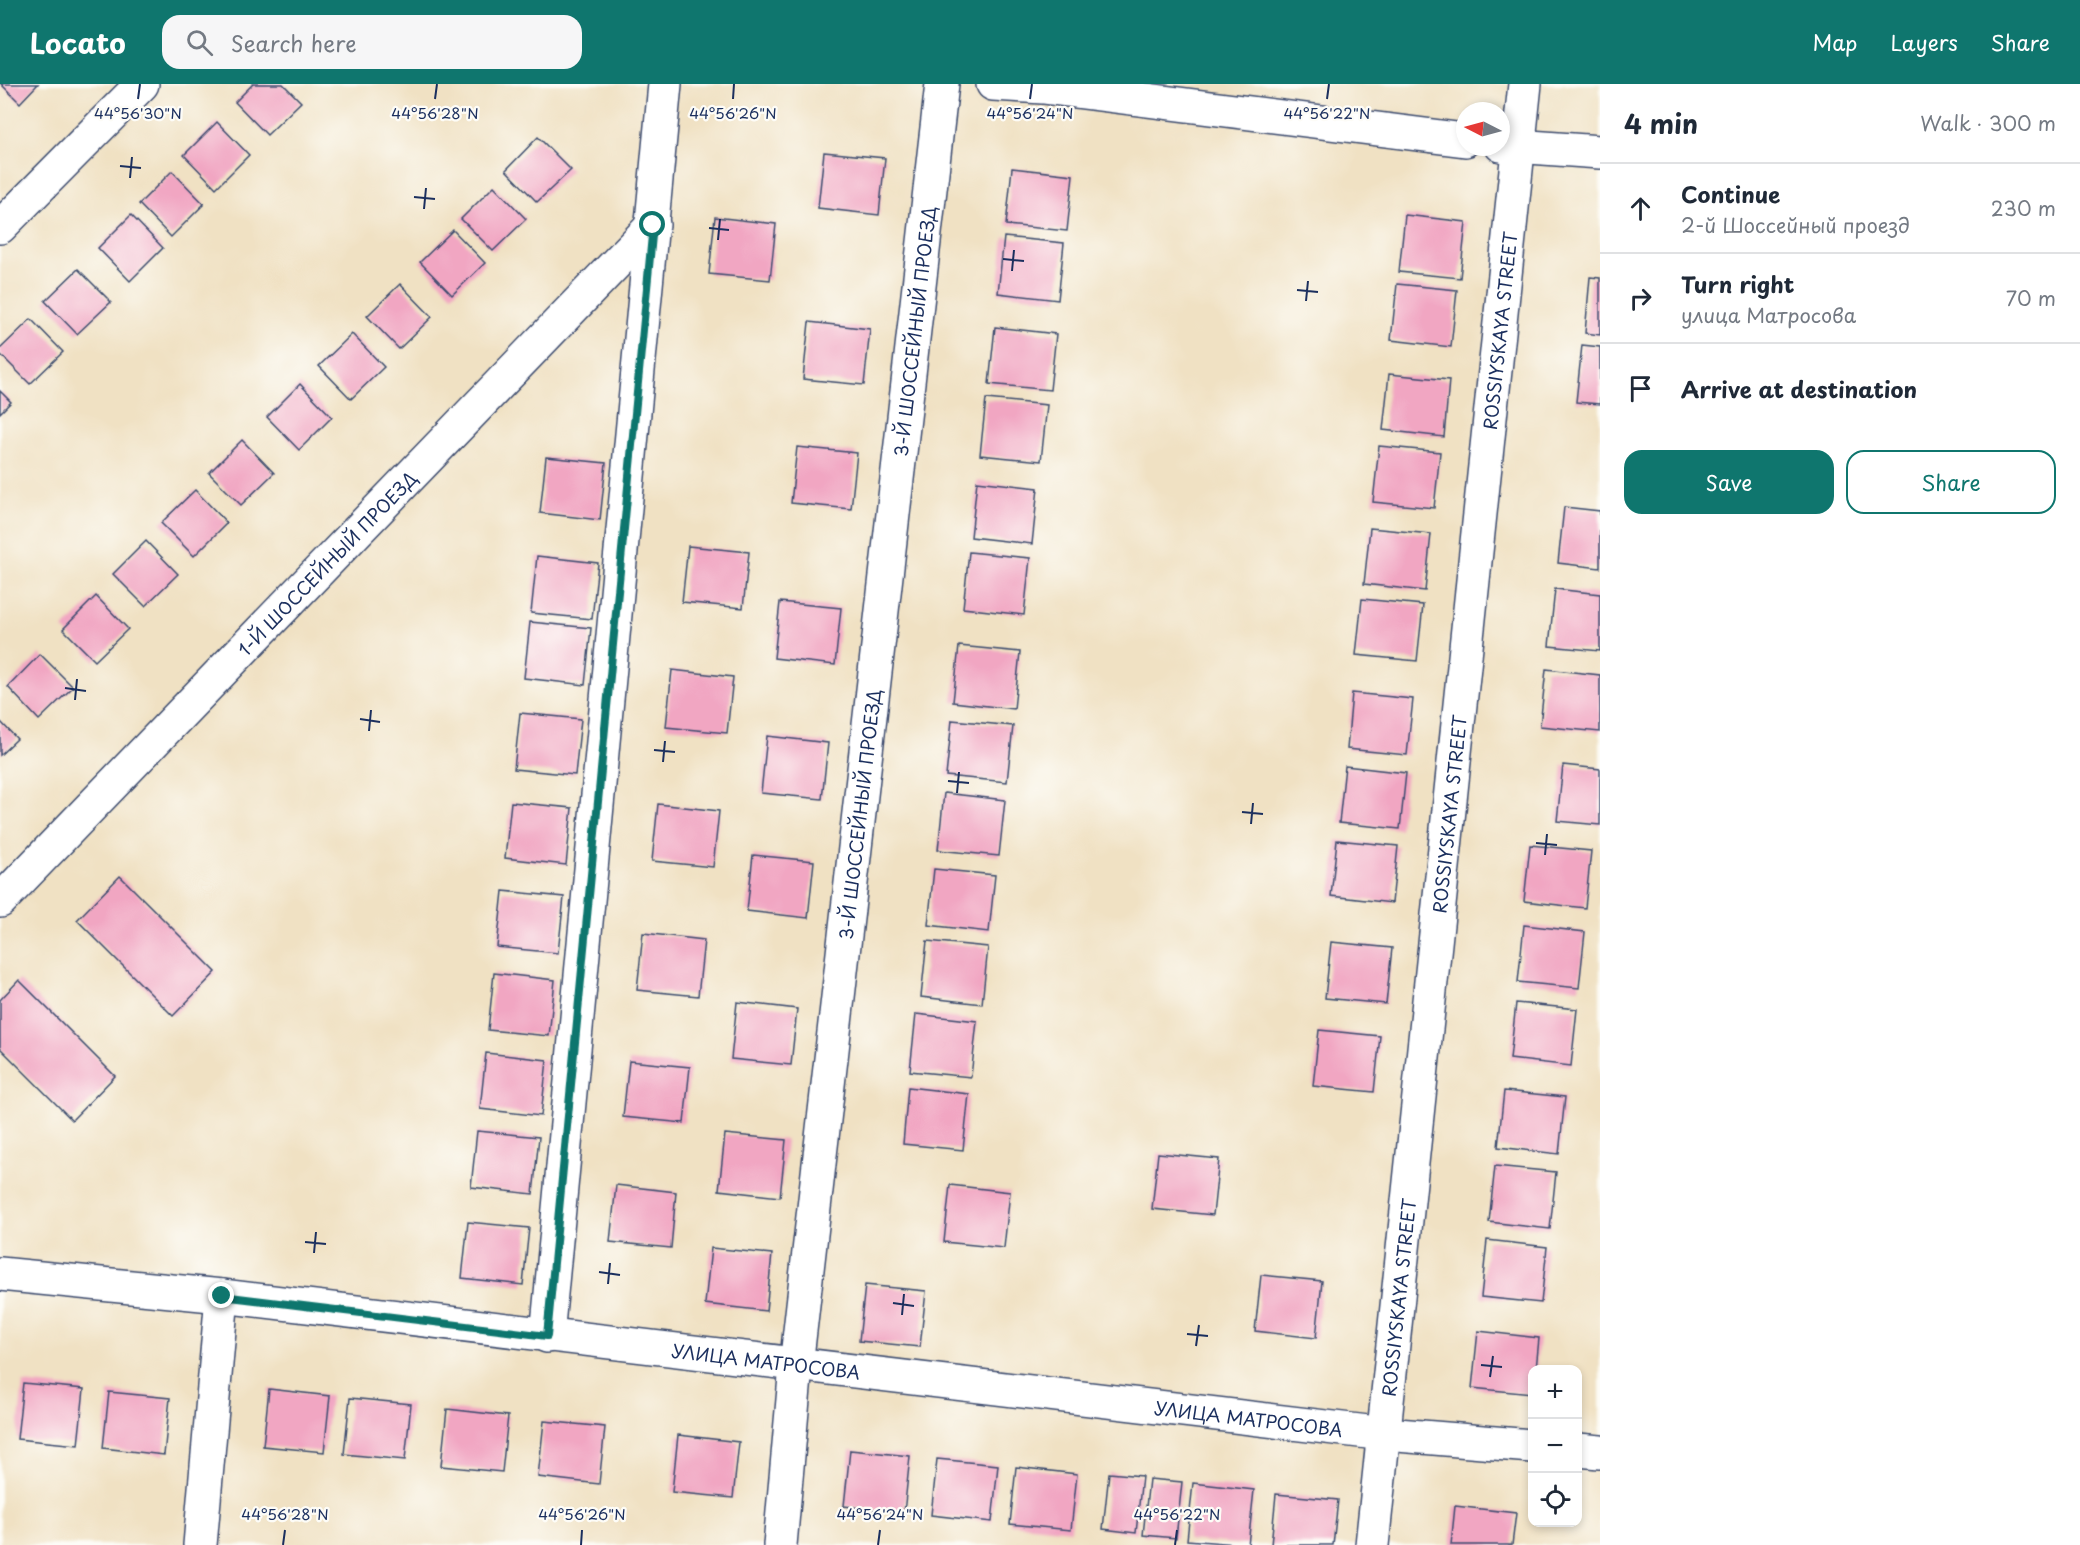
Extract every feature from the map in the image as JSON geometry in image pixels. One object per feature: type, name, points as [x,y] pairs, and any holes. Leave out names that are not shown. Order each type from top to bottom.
[{"type":"street","points":[[0,227],[142,84]]},
{"type":"street","points":[[547,1336],[665,84]]},
{"type":"street","name":"3-Й ШОССЕЙНЫЙ ПРОЕЗД","points":[[780,1545],[796,1366],[942,84]]},
{"type":"street","points":[[993,84],[1043,86],[1456,139]]},
{"type":"street","name":"ROSSIYSKAYA STREET","points":[[1510,146],[1525,84]]},
{"type":"street","points":[[1510,146],[1600,152]]},
{"type":"street","name":"ROSSIYSKAYA STREET","points":[[1372,1545],[1385,1434],[1509,156]]},
{"type":"street","name":"1-Й ШОССЕЙНЫЙ ПРОЕЗД","points":[[0,900],[653,225]]},
{"type":"street","name":"УЛИЦА МАТРОСОВА","points":[[0,1274],[222,1296],[796,1366],[1385,1434],[1528,1446]]},
{"type":"street","points":[[200,1545],[222,1296]]},
{"type":"street","points":[[1582,1450],[1600,1452]]},
{"type":"building","points":[[1,84],[38,84],[20,103]]},
{"type":"building","points":[[253,84],[283,84],[301,102],[267,135],[235,102]]},
{"type":"building","points":[[217,122],[249,155],[216,188],[184,155]]},
{"type":"building","points":[[538,137],[571,170],[537,202],[506,170]]},
{"type":"building","points":[[824,152],[885,158],[879,215],[818,208]]},
{"type":"building","points":[[1012,168],[1073,175],[1067,231],[1006,225]]},
{"type":"building","points":[[172,171],[204,204],[171,237],[139,204]]},
{"type":"building","points":[[494,186],[526,219],[493,251],[461,219]]},
{"type":"building","points":[[131,215],[163,248],[130,281],[98,248]]},
{"type":"building","points":[[1405,215],[1466,222],[1460,278],[1399,272]]},
{"type":"building","points":[[715,217],[776,224],[770,280],[709,274]]},
{"type":"building","points":[[453,230],[485,263],[452,295],[420,262]]},
{"type":"building","points":[[1004,237],[1064,243],[1058,300],[998,293]]},
{"type":"building","points":[[78,269],[111,302],[77,334],[45,301]]},
{"type":"building","points":[[1590,277],[1600,278],[1600,335],[1585,333]]},
{"type":"building","points":[[400,284],[432,317],[399,349],[367,316]]},
{"type":"building","points":[[1397,284],[1457,290],[1451,347],[1391,340]]},
{"type":"building","points":[[31,319],[63,352],[30,384],[0,354],[0,349]]},
{"type":"building","points":[[809,322],[870,329],[864,385],[803,379]]},
{"type":"building","points":[[995,327],[1056,334],[1050,390],[989,384]]},
{"type":"building","points":[[352,334],[384,367],[351,399],[319,366]]},
{"type":"building","points":[[1582,345],[1600,347],[1600,404],[1576,402]]},
{"type":"building","points":[[1389,374],[1449,380],[1444,437],[1383,430]]},
{"type":"building","points":[[300,384],[332,417],[299,450],[267,417]]},
{"type":"building","points":[[0,391],[11,402],[0,413]]},
{"type":"building","points":[[986,399],[1047,405],[1041,461],[980,455]]},
{"type":"building","points":[[242,440],[274,473],[241,505],[209,473]]},
{"type":"building","points":[[1379,446],[1440,452],[1434,508],[1373,502]]},
{"type":"building","points":[[797,447],[857,453],[851,509],[791,503]]},
{"type":"building","points":[[546,457],[606,463],[600,520],[540,513]]},
{"type":"building","points":[[977,481],[1038,488],[1032,544],[971,537]]},
{"type":"building","points":[[195,490],[227,523],[194,556],[161,523]]},
{"type":"building","points":[[1564,507],[1600,511],[1600,568],[1558,563]]},
{"type":"building","points":[[1370,528],[1431,534],[1425,591],[1364,584]]},
{"type":"building","points":[[146,541],[178,574],[145,606],[113,574]]},
{"type":"building","points":[[688,546],[749,552],[743,608],[682,602]]},
{"type":"building","points":[[969,552],[1030,558],[1024,615],[963,608]]},
{"type":"building","points":[[537,556],[598,563],[592,619],[531,613]]},
{"type":"building","points":[[1555,589],[1600,594],[1600,651],[1549,646]]},
{"type":"building","points":[[96,596],[128,629],[95,661],[63,629]]},
{"type":"building","points":[[1362,599],[1423,605],[1417,661],[1356,655]]},
{"type":"building","points":[[780,602],[841,608],[835,665],[774,658]]},
{"type":"building","points":[[530,622],[591,628],[585,685],[524,678]]},
{"type":"building","points":[[959,646],[1020,652],[1014,709],[953,702]]},
{"type":"building","points":[[40,654],[73,687],[39,720],[8,687]]},
{"type":"building","points":[[1546,669],[1600,675],[1600,732],[1540,726]]},
{"type":"building","points":[[672,670],[733,677],[727,733],[666,727]]},
{"type":"building","points":[[1352,693],[1413,699],[1407,755],[1347,749]]},
{"type":"building","points":[[520,713],[581,719],[575,775],[514,769]]},
{"type":"building","points":[[952,720],[1013,726],[1007,782],[946,776]]},
{"type":"building","points":[[0,721],[17,739],[0,755]]},
{"type":"building","points":[[767,736],[828,743],[822,799],[761,793]]},
{"type":"building","points":[[1563,765],[1600,769],[1600,825],[1557,821]]},
{"type":"building","points":[[1345,766],[1406,773],[1400,829],[1339,823]]},
{"type":"building","points":[[944,793],[1005,800],[999,856],[938,850]]},
{"type":"building","points":[[511,802],[572,808],[566,865],[505,858]]},
{"type":"building","points":[[658,804],[719,811],[713,867],[652,861]]},
{"type":"building","points":[[1337,840],[1398,846],[1392,903],[1331,896]]},
{"type":"building","points":[[1530,845],[1591,851],[1585,908],[1524,901]]},
{"type":"building","points":[[753,855],[814,861],[808,918],[747,911]]},
{"type":"building","points":[[934,869],[995,875],[989,932],[928,925]]},
{"type":"building","points":[[120,876],[216,972],[173,1016],[77,920]]},
{"type":"building","points":[[503,891],[564,897],[558,953],[497,947]]},
{"type":"building","points":[[1524,925],[1585,932],[1579,988],[1518,982]]},
{"type":"building","points":[[643,933],[704,940],[698,996],[637,990]]},
{"type":"building","points":[[927,941],[988,947],[982,1004],[921,997]]},
{"type":"building","points":[[1331,942],[1392,948],[1386,1004],[1325,998]]},
{"type":"building","points":[[494,973],[555,980],[549,1036],[488,1030]]},
{"type":"building","points":[[19,980],[115,1076],[72,1120],[0,1048],[0,1000]]},
{"type":"building","points":[[737,1002],[797,1009],[791,1065],[731,1059]]},
{"type":"building","points":[[1516,1003],[1577,1009],[1571,1066],[1510,1059]]},
{"type":"building","points":[[916,1014],[977,1021],[971,1077],[910,1071]]},
{"type":"building","points":[[1319,1030],[1380,1036],[1374,1092],[1313,1086]]},
{"type":"building","points":[[486,1053],[547,1060],[541,1116],[480,1109]]},
{"type":"building","points":[[629,1061],[690,1067],[684,1123],[623,1117]]},
{"type":"building","points":[[908,1087],[969,1094],[963,1150],[903,1144]]},
{"type":"building","points":[[1504,1091],[1565,1097],[1559,1154],[1498,1147]]},
{"type":"building","points":[[477,1131],[539,1137],[533,1194],[471,1187]]},
{"type":"building","points":[[725,1134],[786,1140],[780,1197],[719,1190]]},
{"type":"building","points":[[1158,1153],[1219,1159],[1213,1215],[1152,1209]]},
{"type":"building","points":[[1495,1166],[1556,1172],[1550,1229],[1489,1222]]},
{"type":"building","points":[[616,1185],[676,1192],[671,1248],[610,1242]]},
{"type":"building","points":[[950,1185],[1010,1192],[1004,1248],[944,1242]]},
{"type":"building","points":[[468,1222],[529,1228],[523,1285],[462,1278]]},
{"type":"building","points":[[1487,1240],[1547,1247],[1541,1303],[1481,1297]]},
{"type":"building","points":[[711,1248],[772,1254],[766,1311],[705,1304]]},
{"type":"building","points":[[1261,1275],[1322,1281],[1316,1338],[1255,1331]]},
{"type":"building","points":[[865,1285],[926,1291],[920,1347],[859,1341]]},
{"type":"building","points":[[1478,1331],[1539,1338],[1536,1365],[1528,1365],[1528,1394],[1472,1388]]},
{"type":"building","points":[[23,1383],[84,1389],[78,1445],[17,1439]]},
{"type":"building","points":[[269,1389],[330,1396],[324,1452],[263,1446]]},
{"type":"building","points":[[109,1392],[170,1398],[164,1455],[103,1448]]},
{"type":"building","points":[[350,1398],[411,1404],[405,1460],[344,1454]]},
{"type":"building","points":[[447,1409],[508,1416],[502,1472],[441,1466]]},
{"type":"building","points":[[544,1421],[605,1427],[599,1484],[538,1477]]},
{"type":"building","points":[[678,1435],[739,1442],[733,1498],[672,1492]]},
{"type":"building","points":[[850,1450],[910,1456],[904,1513],[844,1506]]},
{"type":"building","points":[[937,1459],[998,1465],[992,1522],[931,1515]]},
{"type":"building","points":[[1016,1467],[1077,1474],[1071,1530],[1010,1524]]},
{"type":"building","points":[[1109,1473],[1142,1476],[1136,1533],[1103,1529]]},
{"type":"building","points":[[1149,1479],[1182,1482],[1176,1538],[1143,1535]]},
{"type":"building","points":[[1193,1483],[1254,1490],[1248,1545],[1187,1540]]},
{"type":"building","points":[[1276,1494],[1338,1500],[1333,1545],[1271,1545]]},
{"type":"building","points":[[1455,1506],[1516,1513],[1512,1545],[1451,1545]]},
{"type":"route","points":[[222,1296],[547,1336],[653,225]]}]
